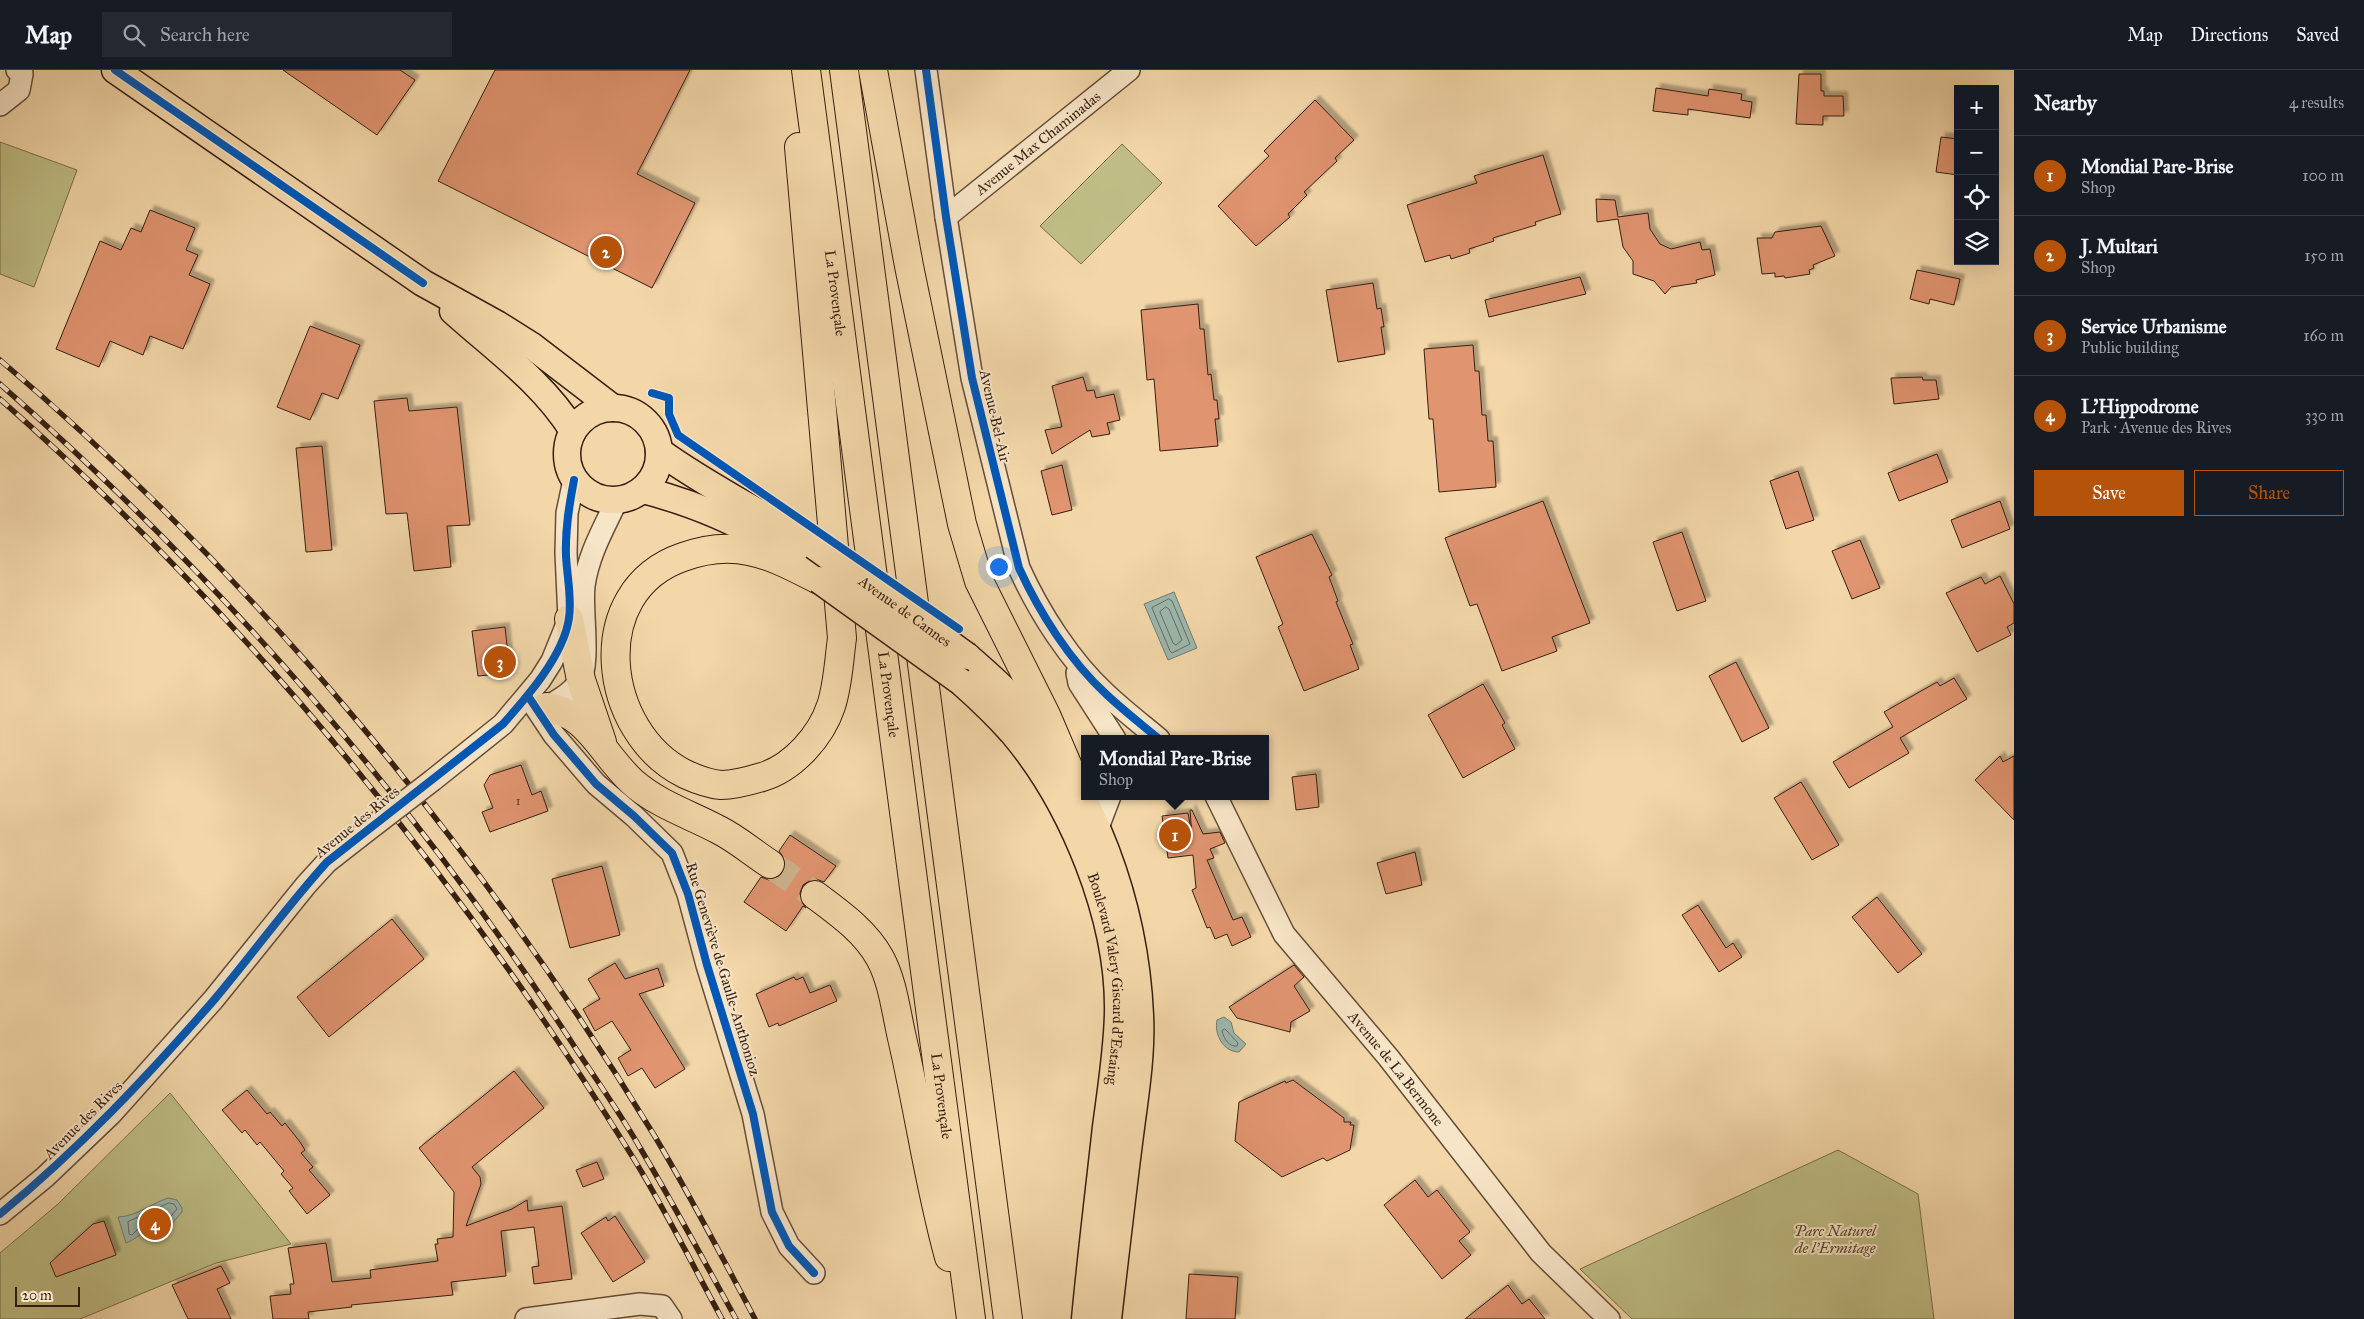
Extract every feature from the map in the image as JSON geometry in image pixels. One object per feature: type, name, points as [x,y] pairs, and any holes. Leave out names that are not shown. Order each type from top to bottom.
[{"type":"highway","points":[[794,70],[807,249],[842,638],[831,706],[818,731],[800,753],[772,774],[747,782],[721,785],[698,780],[672,767],[650,749],[635,728],[624,706],[615,657],[624,611],[633,594],[648,576],[674,560],[700,550],[727,548],[750,551],[776,560],[819,580]]},
{"type":"highway","name":"La Provençale","points":[[806,70],[971,1319]]},
{"type":"highway","points":[[844,70],[1008,1319]]},
{"type":"highway","points":[[873,70],[909,266],[962,524],[979,581],[1080,783]]},
{"type":"highway","points":[[569,619],[581,680],[604,747]]},
{"type":"highway","points":[[537,705],[558,708],[568,713],[604,747],[618,767],[635,784],[656,799],[721,830],[770,864]]},
{"type":"highway","points":[[815,895],[851,922],[868,940],[886,973],[911,1076],[940,1223],[967,1319]]},
{"type":"main road","points":[[115,70],[423,283],[497,324],[532,346],[612,408]]},
{"type":"main road","points":[[423,283],[542,389],[558,408],[573,431]]},
{"type":"main road","points":[[612,408],[622,409],[639,416],[653,432],[659,451],[658,466],[652,479],[643,490],[631,497],[605,500],[582,490],[574,480],[566,456],[568,443],[573,431],[583,419],[597,411],[612,408]]},
{"type":"main road","name":"Avenue de Cannes","points":[[659,451],[693,475],[769,517],[814,546],[967,656],[1019,705],[1080,783]]},
{"type":"main road","name":"Avenue de Cannes","points":[[643,490],[676,499],[720,515],[778,546],[819,580],[961,682]]},
{"type":"main road","name":"Boulevard Valery Giscard d'Estaing","points":[[961,682],[1012,733],[1038,768],[1080,845],[1107,918],[1118,1013],[1115,1064],[1085,1319]]},
{"type":"main road","name":"Avenue de Cannes","points":[[1086,800],[1096,830]]},
{"type":"main road","name":"Boulevard Valery Giscard d'Estaing","points":[[1096,830],[1113,867],[1126,909],[1136,965],[1140,1017],[1138,1069],[1108,1319]]},
{"type":"street","points":[[0,105],[19,90],[22,74],[17,70]]},
{"type":"street","name":"Avenue Bel-Air","points":[[926,70],[946,217],[972,378],[1017,558],[1033,597],[1072,655],[1104,693],[1141,731]]},
{"type":"street","name":"Avenue Max Chaminadas","points":[[946,217],[1129,70]]},
{"type":"street","name":"Avenue des Rives","points":[[537,705],[569,619],[566,553],[567,513],[574,480]]},
{"type":"street","points":[[581,680],[584,660],[583,588],[587,567],[594,546],[618,500]]},
{"type":"street","name":"Avenue Bel-Air","points":[[1072,655],[1079,683],[1112,735]]},
{"type":"street","name":"Avenue des Rives","points":[[0,1214],[45,1177],[111,1114],[214,1000],[306,885],[327,862],[503,724],[537,705],[562,697],[581,680]]},
{"type":"street","name":"Rue Geneviève de Gaulle-Anthonioz","points":[[537,705],[596,784],[634,816],[672,853],[688,894],[707,965],[753,1114],[772,1212],[789,1246],[814,1273]]},
{"type":"street","points":[[1096,830],[1108,800]]},
{"type":"street","name":"Avenue de La Bermone","points":[[1218,800],[1284,934],[1388,1056],[1541,1253],[1609,1319]]},
{"type":"street","points":[[526,1319],[640,1304],[666,1312]]},
{"type":"green space","points":[[0,142],[77,170],[34,287],[0,274]]},
{"type":"green space","points":[[1122,144],[1162,183],[1081,264],[1040,226]]},
{"type":"green space","points":[[170,1093],[291,1244],[216,1263],[80,1319],[0,1319],[0,1253],[58,1204]]},
{"type":"green space","name":"Parc Naturel de l'Ermitage","points":[[1838,1150],[1918,1194],[1934,1319],[1632,1319],[1580,1269]]},
{"type":"water","points":[[1174,592],[1197,648],[1168,660],[1144,604]]},
{"type":"water","points":[[1224,1017],[1231,1022],[1234,1033],[1246,1044],[1239,1052],[1224,1046],[1218,1036],[1217,1020]]},
{"type":"water","points":[[168,1198],[177,1200],[182,1208],[182,1212],[170,1226],[156,1226],[126,1243],[118,1217],[138,1212]]},
{"type":"building","points":[[283,70],[400,70],[415,80],[377,135]]},
{"type":"building","points":[[495,70],[690,70],[637,174],[695,203],[652,288],[438,181]]},
{"type":"building","points":[[1799,74],[1821,74],[1821,91],[1824,91],[1824,96],[1843,96],[1844,116],[1823,116],[1823,125],[1796,124]]},
{"type":"building","points":[[1656,88],[1708,96],[1709,89],[1742,94],[1741,100],[1752,102],[1750,118],[1688,109],[1688,115],[1653,111]]},
{"type":"building","points":[[1315,100],[1354,140],[1335,158],[1337,161],[1304,192],[1307,195],[1288,214],[1290,217],[1256,246],[1218,206],[1269,156],[1264,151]]},
{"type":"building","points":[[1941,137],[1954,139],[1954,174],[1936,172]]},
{"type":"building","points":[[1543,155],[1561,214],[1535,222],[1536,225],[1493,238],[1494,241],[1469,249],[1470,253],[1451,259],[1450,255],[1425,262],[1407,205],[1477,183],[1474,176]]},
{"type":"building","points":[[1596,199],[1615,200],[1618,217],[1648,213],[1650,229],[1660,244],[1671,249],[1700,242],[1702,250],[1710,249],[1715,275],[1696,280],[1697,283],[1671,287],[1665,294],[1654,281],[1633,274],[1633,261],[1623,247],[1618,219],[1597,222]]},
{"type":"building","points":[[150,210],[195,228],[186,250],[198,255],[189,275],[210,284],[183,349],[150,336],[143,355],[110,341],[99,367],[56,349],[100,241],[121,250],[131,228],[141,232]]},
{"type":"building","points":[[1821,226],[1835,256],[1813,265],[1814,268],[1809,270],[1810,274],[1785,278],[1784,276],[1775,277],[1775,273],[1762,274],[1757,238],[1772,238],[1775,232]]},
{"type":"building","points":[[1917,270],[1960,279],[1954,305],[1930,299],[1929,304],[1910,299]]},
{"type":"building","points":[[1580,277],[1586,294],[1489,317],[1485,300]]},
{"type":"building","points":[[1373,283],[1377,309],[1381,308],[1384,327],[1381,327],[1385,354],[1338,362],[1326,290]]},
{"type":"building","points":[[1198,304],[1200,329],[1204,329],[1208,375],[1211,374],[1214,400],[1217,400],[1219,419],[1215,419],[1218,446],[1160,451],[1154,379],[1147,380],[1141,310]]},
{"type":"building","points":[[310,326],[360,345],[338,399],[322,393],[310,420],[277,407]]},
{"type":"building","points":[[1473,345],[1475,371],[1479,371],[1482,415],[1486,415],[1488,441],[1493,441],[1496,487],[1439,492],[1433,419],[1429,419],[1424,349]]},
{"type":"building","points":[[1083,377],[1087,391],[1094,390],[1096,398],[1114,394],[1120,420],[1107,423],[1110,434],[1092,437],[1090,430],[1052,454],[1045,430],[1062,427],[1052,386]]},
{"type":"building","points":[[1922,377],[1923,380],[1936,380],[1939,399],[1894,404],[1891,378]]},
{"type":"building","points":[[407,398],[409,411],[457,407],[470,525],[447,526],[451,567],[414,571],[407,513],[386,514],[374,401]]},
{"type":"building","points":[[322,446],[332,550],[306,552],[296,448]]},
{"type":"building","points":[[1937,454],[1948,482],[1899,501],[1888,473]]},
{"type":"building","points":[[1062,465],[1072,510],[1052,515],[1041,471]]},
{"type":"building","points":[[1798,471],[1814,520],[1786,529],[1770,481]]},
{"type":"building","points":[[1543,501],[1590,623],[1552,637],[1557,651],[1502,671],[1477,604],[1470,606],[1445,538]]},
{"type":"building","points":[[2000,501],[2010,529],[1962,548],[1951,520]]},
{"type":"building","points":[[1682,532],[1706,601],[1677,611],[1653,542]]},
{"type":"building","points":[[1312,534],[1332,575],[1329,577],[1338,601],[1336,602],[1353,644],[1350,645],[1359,669],[1304,691],[1278,627],[1283,624],[1256,557]]},
{"type":"building","points":[[1860,540],[1880,588],[1852,599],[1832,551]]},
{"type":"building","points":[[2000,576],[2014,604],[2014,623],[2007,627],[2011,635],[1977,652],[1946,593],[1981,577],[1985,584]]},
{"type":"building","points":[[505,627],[510,673],[478,676],[472,631]]},
{"type":"building","points":[[1736,662],[1769,728],[1742,742],[1709,676]]},
{"type":"building","points":[[1954,678],[1967,699],[1900,738],[1909,753],[1849,788],[1833,762],[1893,727],[1884,712],[1937,682],[1940,686]]},
{"type":"building","points":[[1483,684],[1505,723],[1502,725],[1515,749],[1463,778],[1428,715]]},
{"type":"building","points":[[2000,756],[2003,762],[2014,756],[2014,820],[1975,780]]},
{"type":"building","points":[[521,765],[532,795],[541,791],[548,811],[490,832],[482,812],[493,808],[484,785],[490,775]]},
{"type":"building","points":[[1316,774],[1319,807],[1296,810],[1292,777]]},
{"type":"building","points":[[1801,782],[1839,845],[1812,860],[1774,798]]},
{"type":"building","points":[[1190,810],[1192,810],[1203,834],[1220,832],[1225,843],[1210,849],[1214,858],[1207,860],[1233,920],[1242,917],[1251,937],[1232,946],[1227,934],[1215,939],[1210,927],[1207,928],[1192,890],[1196,888],[1193,855],[1168,858],[1162,816],[1188,813],[1192,836]]},
{"type":"building","points":[[790,835],[836,866],[824,882],[816,879],[803,885],[800,893],[801,901],[806,908],[803,906],[786,931],[744,902],[761,877],[769,880],[783,873],[786,865],[779,851]]},
{"type":"building","points":[[1415,852],[1422,885],[1386,894],[1377,863]]},
{"type":"building","points":[[602,866],[620,935],[570,948],[552,879]]},
{"type":"building","points":[[1877,897],[1922,954],[1898,973],[1852,917]]},
{"type":"building","points":[[1698,905],[1726,948],[1733,943],[1742,957],[1719,972],[1682,915]]},
{"type":"building","points":[[392,919],[424,959],[329,1037],[297,997]]},
{"type":"building","points":[[615,963],[625,979],[658,968],[664,986],[639,994],[685,1069],[655,1088],[642,1068],[628,1076],[618,1058],[631,1050],[612,1021],[595,1031],[583,1009],[600,999],[588,979]]},
{"type":"building","points":[[1294,965],[1304,977],[1294,986],[1310,1011],[1291,1022],[1290,1032],[1237,1018],[1229,1007]]},
{"type":"building","points":[[794,977],[796,980],[803,977],[810,993],[830,985],[837,1001],[779,1026],[778,1023],[769,1027],[756,994]]},
{"type":"building","points":[[514,1071],[544,1108],[472,1167],[480,1177],[481,1184],[466,1226],[512,1209],[527,1200],[528,1211],[562,1206],[572,1279],[534,1284],[532,1267],[539,1266],[534,1227],[501,1231],[506,1276],[451,1282],[453,1295],[351,1305],[352,1307],[308,1312],[309,1319],[273,1319],[270,1296],[291,1294],[290,1284],[294,1284],[288,1248],[326,1243],[332,1282],[371,1278],[370,1270],[438,1261],[435,1244],[438,1244],[437,1239],[453,1237],[454,1192],[419,1148]]},
{"type":"building","points":[[1293,1080],[1344,1118],[1344,1122],[1351,1122],[1350,1125],[1354,1125],[1350,1150],[1327,1161],[1323,1158],[1282,1177],[1235,1141],[1239,1102],[1285,1081],[1286,1083]]},
{"type":"building","points":[[247,1090],[267,1114],[270,1112],[282,1126],[285,1123],[305,1150],[301,1153],[313,1167],[309,1170],[330,1195],[307,1214],[289,1191],[293,1188],[281,1174],[284,1171],[260,1142],[257,1145],[245,1130],[242,1133],[222,1110]]},
{"type":"building","points":[[597,1162],[604,1179],[583,1187],[576,1170]]},
{"type":"building","points":[[1415,1180],[1428,1197],[1437,1190],[1470,1232],[1459,1241],[1471,1255],[1442,1279],[1384,1205]]},
{"type":"building","points":[[615,1216],[645,1262],[613,1282],[581,1233],[606,1217],[608,1221]]},
{"type":"building","points":[[104,1221],[116,1255],[56,1277],[50,1263],[93,1224]]},
{"type":"building","points":[[221,1266],[230,1283],[217,1289],[231,1319],[188,1319],[172,1285]]},
{"type":"building","points":[[1189,1274],[1238,1277],[1235,1319],[1186,1319]]},
{"type":"building","points":[[1508,1285],[1522,1304],[1529,1299],[1545,1319],[1465,1319]]},
{"type":"tunnel","points":[[770,864],[815,895]]},
{"type":"railway","points":[[0,360],[95,444],[186,533],[274,625],[358,722],[438,821],[514,923],[586,1028],[654,1135],[706,1226],[755,1319]]},
{"type":"railway","points":[[0,384],[82,459],[162,537],[239,617],[385,785],[453,873],[518,963],[610,1100],[664,1189],[736,1319]]},
{"type":"railway","points":[[0,399],[90,482],[177,569],[261,658],[341,751],[417,846],[491,945],[560,1045],[627,1148],[664,1211],[722,1319]]},
{"type":"cycle path","points":[[115,70],[423,283]]},
{"type":"cycle path","points":[[926,70],[946,217],[972,378],[1019,568],[1046,619],[1080,667],[1112,700],[1154,735]]},
{"type":"cycle path","points":[[652,393],[669,398],[669,414],[678,435],[959,629]]},
{"type":"cycle path","points":[[0,1214],[85,1138],[163,1057],[214,1000],[327,862],[503,724],[523,701],[552,661],[566,632],[570,603],[566,537],[574,480]]},
{"type":"cycle path","points":[[528,696],[554,735],[596,784],[634,816],[672,853],[688,894],[707,965],[753,1114],[772,1212],[789,1246],[814,1273]]},
{"type":"place","name":"J. Multari","points":[[606,252]]},
{"type":"place","name":"Service Urbanisme","points":[[500,662]]},
{"type":"place","name":"Mondial Pare-Brise","points":[[1175,835]]},
{"type":"place","name":"L'Hippodrome","points":[[155,1224]]}]
